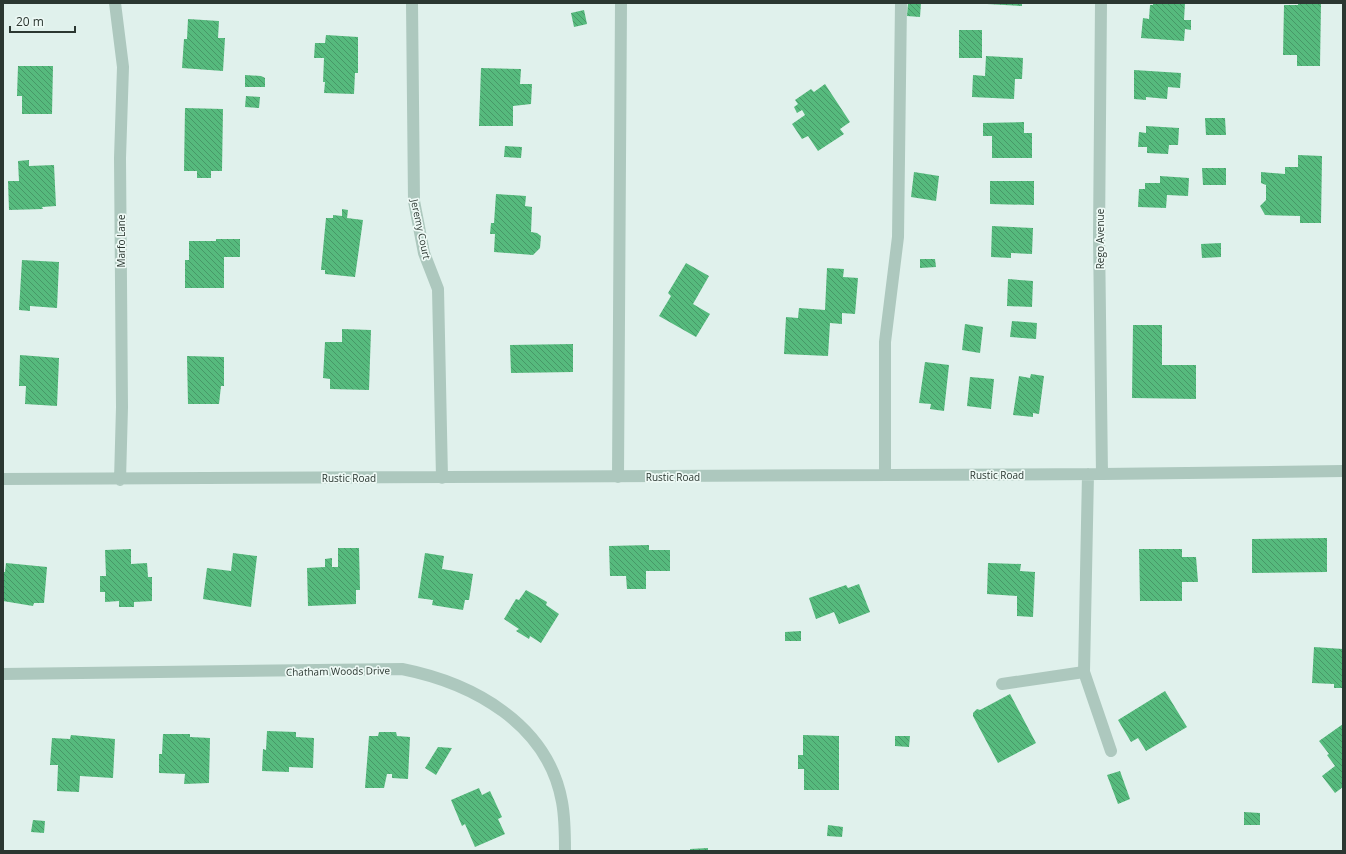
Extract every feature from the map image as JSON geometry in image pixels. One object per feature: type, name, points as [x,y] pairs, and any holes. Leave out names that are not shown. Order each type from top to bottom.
[{"type":"street","name":"Marfo Lane","points":[[115,3],[123,67],[120,158],[122,407],[120,480]]},
{"type":"street","name":"Jeremy Court","points":[[412,3],[414,201],[424,253],[438,289],[442,478]]},
{"type":"street","points":[[618,477],[621,3]]},
{"type":"street","points":[[886,475],[885,342],[898,237],[901,3]]},
{"type":"street","name":"Rego Avenue","points":[[1101,3],[1100,236],[1102,474]]},
{"type":"street","name":"Rustic Road","points":[[3,480],[1102,474],[1343,471]]},
{"type":"street","points":[[1088,474],[1084,672],[1111,751]]},
{"type":"street","name":"Chatham Woods Drive","points":[[3,674],[402,669],[426,674],[485,698],[524,728],[543,754],[551,769],[562,802],[565,851]]},
{"type":"street","points":[[1002,684],[1084,672]]},
{"type":"building","points":[[908,3],[921,3],[920,17],[907,16]]},
{"type":"building","points":[[1022,3],[1022,6],[987,4]]},
{"type":"building","points":[[1153,3],[1185,3],[1184,20],[1191,20],[1191,30],[1185,29],[1184,41],[1141,38],[1143,18],[1149,19],[1150,5],[1153,5]]},
{"type":"building","points":[[1298,3],[1321,3],[1320,66],[1297,66],[1297,55],[1283,55],[1284,5],[1298,5]]},
{"type":"building","points":[[584,10],[587,24],[574,27],[571,13]]},
{"type":"building","points":[[188,19],[219,21],[218,38],[225,38],[223,71],[182,68],[184,39],[187,39]]},
{"type":"building","points":[[959,30],[982,30],[982,58],[959,58]]},
{"type":"building","points":[[326,35],[358,37],[358,73],[355,73],[354,94],[324,93],[324,58],[314,58],[315,43],[325,43]]},
{"type":"building","points":[[986,56],[1023,58],[1022,79],[1015,79],[1014,99],[972,97],[973,75],[985,76]]},
{"type":"building","points":[[18,66],[53,66],[52,114],[22,114],[22,96],[17,96]]},
{"type":"building","points":[[481,68],[521,69],[520,84],[532,84],[531,104],[513,106],[513,126],[479,126]]},
{"type":"building","points":[[1134,70],[1181,73],[1180,88],[1168,87],[1167,99],[1146,97],[1146,100],[1134,99]]},
{"type":"building","points":[[245,75],[261,76],[265,78],[265,87],[245,87]]},
{"type":"building","points":[[825,84],[850,122],[840,129],[844,134],[818,151],[808,136],[802,139],[792,124],[805,115],[802,110],[797,113],[794,107],[798,104],[795,100],[811,89],[814,92]]},
{"type":"building","points":[[246,96],[260,97],[259,108],[245,107]]},
{"type":"building","points":[[185,108],[223,109],[222,171],[211,171],[211,178],[197,178],[197,171],[184,171]]},
{"type":"building","points":[[1205,118],[1225,118],[1226,135],[1206,135]]},
{"type":"building","points":[[1024,122],[1024,133],[1032,133],[1032,158],[992,158],[992,136],[983,136],[983,123]]},
{"type":"building","points":[[1146,126],[1179,128],[1178,145],[1169,145],[1168,154],[1147,153],[1147,147],[1138,147],[1139,132],[1146,133]]},
{"type":"building","points":[[505,146],[522,147],[521,158],[504,157]]},
{"type":"building","points":[[1298,155],[1322,156],[1321,223],[1300,223],[1300,216],[1265,215],[1260,206],[1266,200],[1266,185],[1261,183],[1261,172],[1285,174],[1285,167],[1298,167]]},
{"type":"building","points":[[29,160],[29,166],[54,165],[56,206],[42,207],[43,209],[9,210],[8,181],[19,181],[18,161]]},
{"type":"building","points":[[1202,168],[1226,168],[1226,185],[1203,185]]},
{"type":"building","points":[[914,172],[939,176],[936,201],[911,197]]},
{"type":"building","points":[[1160,176],[1189,178],[1188,196],[1167,195],[1166,208],[1138,207],[1139,189],[1145,189],[1145,183],[1160,183]]},
{"type":"building","points":[[990,181],[1034,181],[1034,205],[990,204]]},
{"type":"building","points":[[496,194],[526,196],[525,206],[532,207],[531,232],[537,233],[541,236],[540,248],[533,255],[494,252],[495,234],[490,234],[491,223],[494,223]]},
{"type":"building","points":[[342,209],[348,210],[347,218],[363,220],[355,277],[325,274],[325,270],[321,270],[326,218],[333,218],[333,215],[342,216]]},
{"type":"building","points":[[992,226],[1033,228],[1032,254],[1011,253],[1011,258],[991,257]]},
{"type":"building","points":[[216,239],[240,239],[240,257],[224,257],[224,288],[185,288],[185,260],[189,260],[189,241],[216,241]]},
{"type":"building","points":[[1221,243],[1221,257],[1202,258],[1201,244]]},
{"type":"building","points":[[920,259],[935,259],[936,267],[920,268]]},
{"type":"building","points":[[22,260],[59,262],[57,308],[30,306],[30,311],[19,310]]},
{"type":"building","points":[[686,263],[709,276],[693,304],[710,314],[696,337],[659,316],[671,296],[668,293]]},
{"type":"building","points":[[827,268],[844,269],[843,277],[858,278],[855,314],[842,313],[842,324],[830,323],[828,356],[784,354],[786,317],[798,318],[799,308],[825,310]]},
{"type":"building","points":[[1008,279],[1033,281],[1032,307],[1007,306]]},
{"type":"building","points":[[1012,321],[1037,323],[1036,339],[1010,337]]},
{"type":"building","points":[[965,324],[983,327],[980,353],[962,350]]},
{"type":"building","points":[[1133,325],[1162,325],[1162,365],[1196,365],[1196,399],[1132,398]]},
{"type":"building","points":[[342,329],[371,330],[369,390],[330,389],[330,379],[323,378],[325,342],[342,342]]},
{"type":"building","points":[[573,344],[573,372],[511,373],[510,345]]},
{"type":"building","points":[[20,355],[59,358],[57,406],[25,404],[26,386],[19,386]]},
{"type":"building","points":[[187,356],[224,357],[224,386],[221,386],[219,404],[188,404]]},
{"type":"building","points":[[925,362],[949,365],[944,411],[930,409],[931,404],[919,403]]},
{"type":"building","points":[[1031,374],[1044,376],[1039,414],[1033,413],[1033,417],[1013,415],[1019,376],[1030,378]]},
{"type":"building","points":[[970,377],[994,379],[991,409],[967,406]]},
{"type":"building","points":[[1327,538],[1327,572],[1252,573],[1252,539]]},
{"type":"building","points":[[649,545],[649,550],[670,550],[670,571],[646,571],[646,589],[627,589],[626,576],[610,576],[609,546]]},
{"type":"building","points":[[338,548],[359,548],[360,590],[356,590],[356,604],[308,606],[307,568],[325,567],[325,559],[332,558],[332,567],[338,567]]},
{"type":"building","points":[[131,549],[131,564],[147,563],[148,577],[152,577],[152,601],[134,602],[134,607],[119,607],[119,601],[105,602],[105,592],[100,592],[100,576],[106,576],[105,550]]},
{"type":"building","points":[[1139,549],[1182,549],[1182,557],[1196,557],[1198,582],[1182,582],[1182,601],[1140,601]]},
{"type":"building","points":[[233,553],[257,556],[251,607],[203,599],[207,568],[231,571]]},
{"type":"building","points":[[425,553],[444,556],[442,569],[473,574],[469,600],[465,600],[463,610],[432,605],[433,600],[418,598]]},
{"type":"building","points":[[6,563],[47,567],[44,603],[34,603],[33,606],[3,601],[3,572],[5,572]]},
{"type":"building","points":[[988,563],[1021,564],[1020,571],[1035,572],[1033,617],[1017,616],[1017,596],[987,594]]},
{"type":"building","points":[[859,584],[870,612],[839,624],[834,612],[816,619],[809,598],[846,585],[848,588]]},
{"type":"building","points":[[526,590],[547,602],[546,605],[559,614],[541,643],[530,636],[529,639],[516,631],[519,629],[504,619],[516,599],[519,600]]},
{"type":"building","points":[[801,631],[801,641],[785,641],[785,632]]},
{"type":"building","points":[[1314,647],[1343,649],[1343,688],[1334,688],[1334,684],[1312,683]]},
{"type":"building","points":[[1165,691],[1187,727],[1146,751],[1138,738],[1131,742],[1118,720]]},
{"type":"building","points":[[1010,694],[1036,743],[998,763],[973,716],[973,713],[977,709],[980,710]]},
{"type":"building","points":[[1343,724],[1343,787],[1335,793],[1322,776],[1335,766],[1327,755],[1329,754],[1319,741]]},
{"type":"building","points":[[267,731],[296,732],[296,737],[314,738],[313,768],[289,767],[289,772],[262,771],[263,749],[266,750]]},
{"type":"building","points":[[379,732],[396,732],[397,736],[410,737],[408,779],[392,778],[392,774],[387,774],[384,788],[365,788],[369,736],[378,736]]},
{"type":"building","points":[[163,734],[190,734],[190,737],[210,738],[209,783],[184,784],[185,774],[159,773],[159,754],[162,754]]},
{"type":"building","points":[[71,735],[115,739],[113,778],[80,776],[79,792],[57,791],[58,765],[50,765],[52,738],[70,739]]},
{"type":"building","points":[[803,735],[839,736],[839,790],[804,790],[804,769],[798,769],[798,755],[803,755]]},
{"type":"building","points":[[895,736],[910,736],[909,747],[895,746]]},
{"type":"building","points":[[438,747],[452,748],[436,775],[425,768]]},
{"type":"building","points":[[1120,771],[1130,799],[1118,804],[1107,775]]},
{"type":"building","points":[[479,788],[482,795],[490,791],[502,817],[498,819],[505,834],[475,847],[465,824],[462,826],[451,800]]},
{"type":"building","points":[[1244,812],[1260,813],[1260,825],[1244,825]]},
{"type":"building","points":[[33,820],[45,821],[44,833],[31,832]]},
{"type":"building","points":[[828,825],[843,827],[842,837],[827,836]]},
{"type":"building","points":[[708,848],[708,851],[690,851],[690,849]]}]
